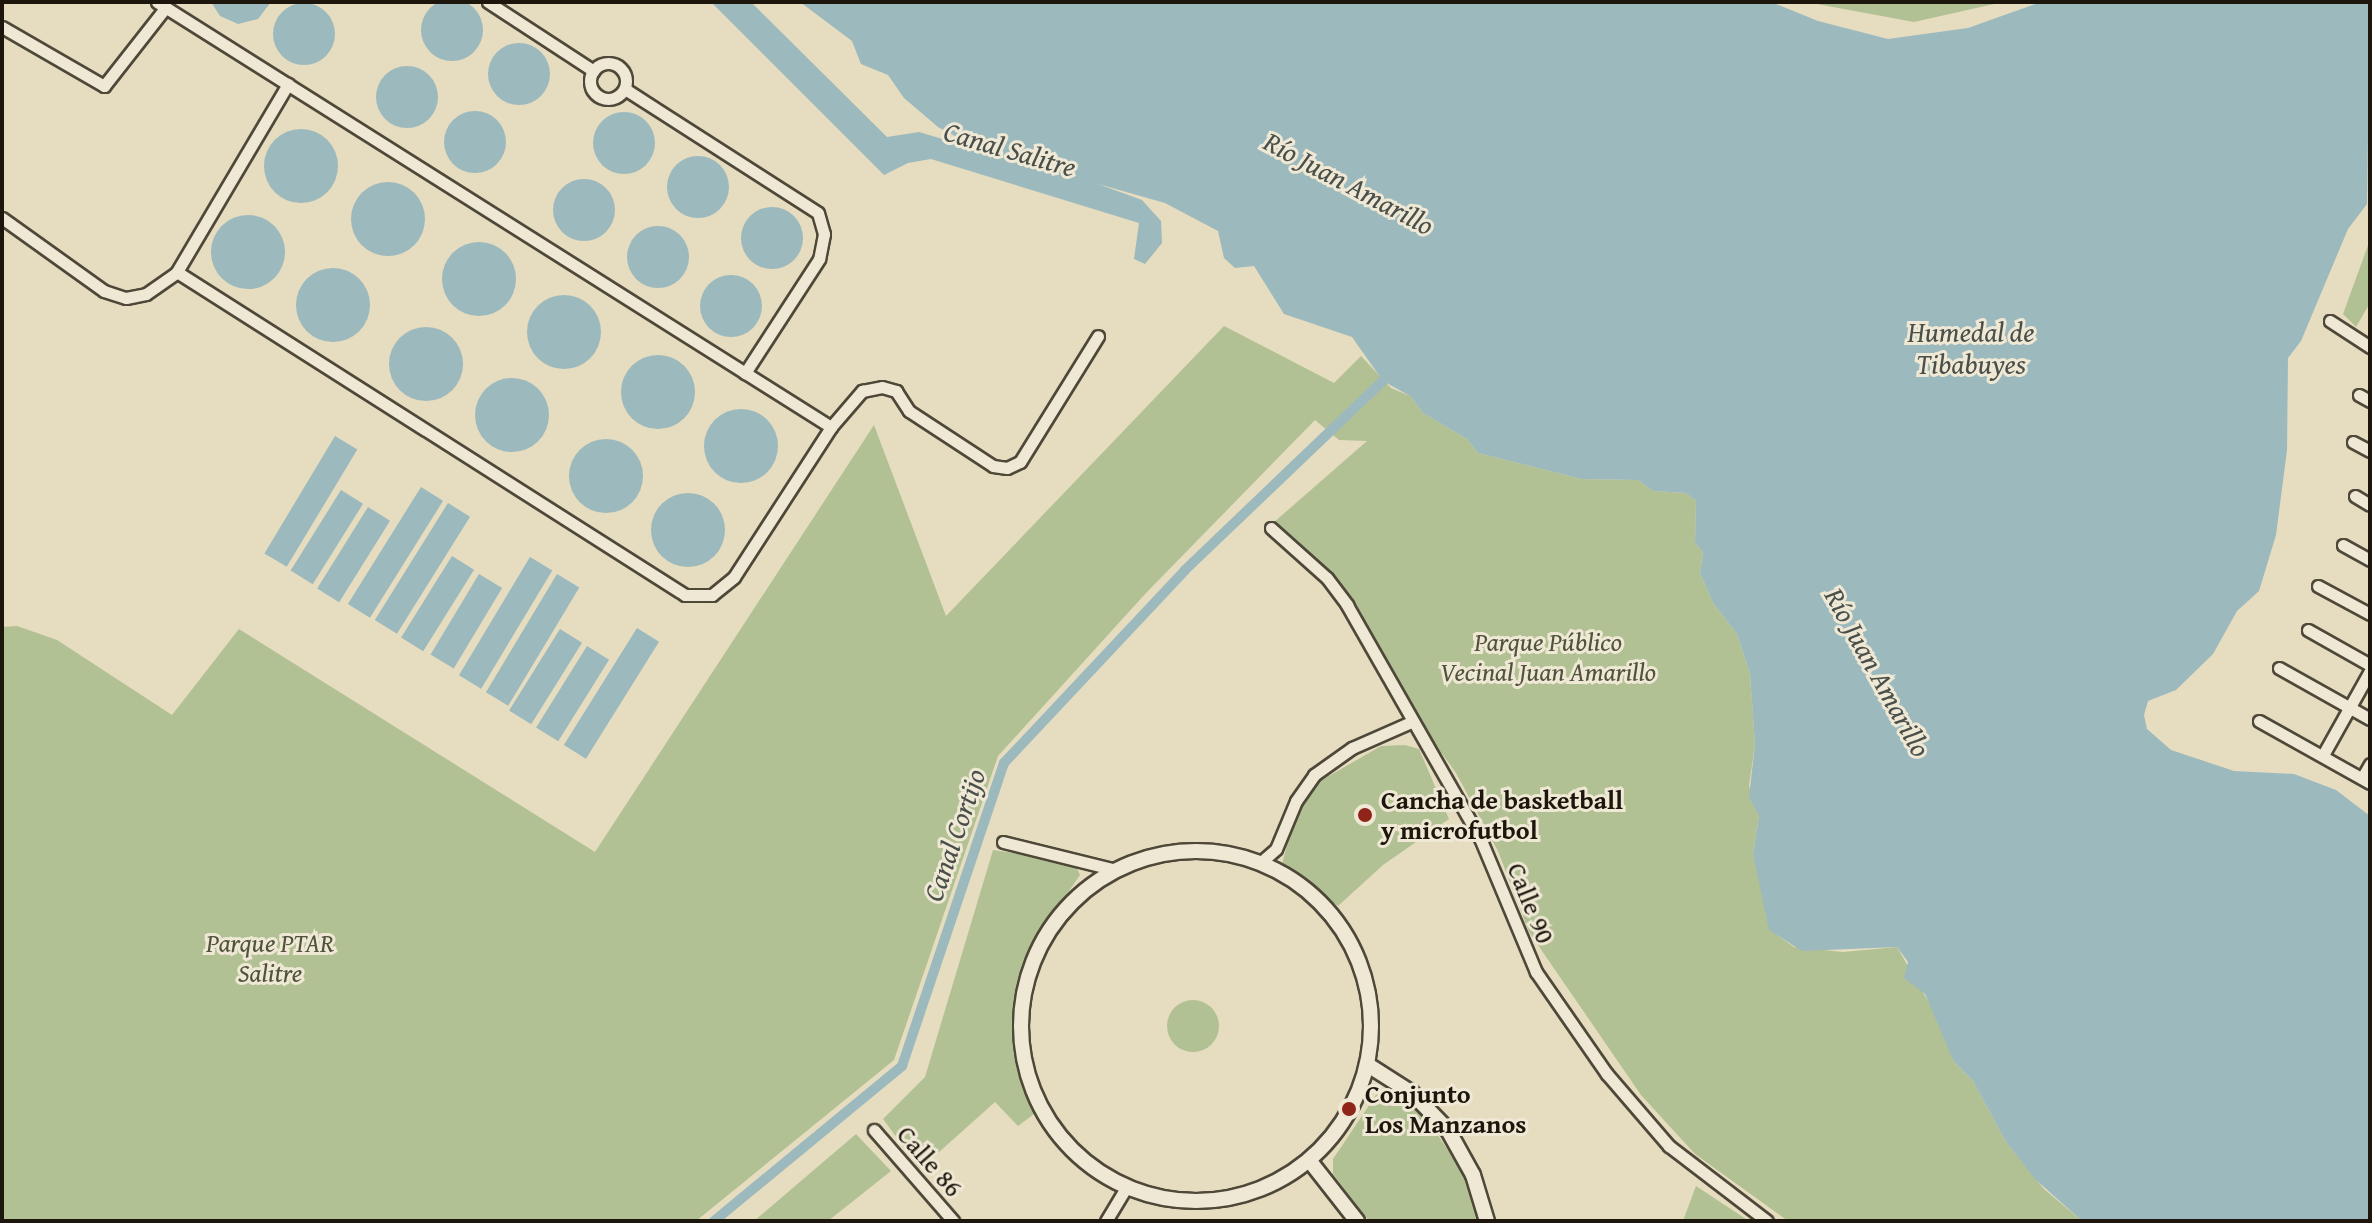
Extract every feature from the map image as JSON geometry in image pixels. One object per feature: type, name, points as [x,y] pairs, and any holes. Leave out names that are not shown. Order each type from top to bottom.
[{"type":"street","points":[[488,2],[594,71]]},
{"type":"street","points":[[2,27],[104,86],[162,5],[831,427]]},
{"type":"street","points":[[604,64],[617,66],[626,76],[625,89],[616,98],[597,95],[591,84],[594,71],[604,64]]},
{"type":"street","points":[[2,218],[104,291],[126,298],[146,294],[177,272],[288,84]]},
{"type":"street","points":[[625,89],[818,213],[824,234],[819,259],[745,373]]},
{"type":"street","points":[[177,272],[685,595],[712,595],[734,577],[831,427],[862,391],[891,389],[909,411],[993,466],[1007,468],[1020,462],[1098,336]]},
{"type":"street","points":[[2330,321],[2370,347]]},
{"type":"street","points":[[2353,442],[2370,451]]},
{"type":"street","points":[[2355,496],[2370,505]]},
{"type":"street","name":"Calle 90","points":[[1271,528],[1340,596],[1480,838],[1536,972],[1607,1074],[1669,1146],[1767,1221]]},
{"type":"street","points":[[2343,545],[2370,560]]},
{"type":"street","points":[[2318,586],[2370,614]]},
{"type":"street","points":[[2308,630],[2370,668],[2323,755]]},
{"type":"street","points":[[2279,668],[2370,719]]},
{"type":"street","points":[[2259,721],[2366,780],[2370,764]]},
{"type":"street","points":[[1260,863],[1276,849],[1296,801],[1314,775],[1352,748],[1411,722]]},
{"type":"street","points":[[1003,842],[1116,870]]},
{"type":"street","points":[[1187,852],[1260,863],[1297,883],[1328,910],[1352,944],[1373,1024],[1368,1065],[1344,1118],[1309,1160],[1277,1181],[1202,1201],[1164,1199],[1126,1188],[1092,1169],[1048,1121],[1026,1073],[1020,1034],[1023,995],[1049,931],[1068,907],[1116,870],[1187,852]]},
{"type":"street","points":[[1368,1065],[1412,1093],[1448,1130],[1473,1175],[1487,1221]]},
{"type":"street","name":"Calle 86","points":[[874,1130],[953,1221]]},
{"type":"street","points":[[1309,1160],[1357,1221]]},
{"type":"street","points":[[1106,1221],[1126,1188]]},
{"type":"green space","points":[[1806,2],[2003,2],[1914,22]]},
{"type":"green space","points":[[2370,240],[2370,303],[2356,327],[2343,314]]},
{"type":"green space","name":"Parque PTAR Salitre","points":[[1224,326],[1334,383],[1361,356],[1391,388],[1410,396],[1423,413],[1467,439],[1478,453],[1581,479],[1638,480],[1653,491],[1686,493],[1696,501],[1695,543],[1703,552],[1700,573],[1713,603],[1737,634],[1750,674],[1755,744],[1749,786],[1759,816],[1753,854],[1777,935],[1794,947],[1843,952],[1897,947],[1940,1022],[1954,1062],[1973,1081],[2006,1142],[2044,1189],[2082,1221],[1788,1221],[1695,1154],[1641,1095],[1529,932],[1498,851],[1456,773],[1407,705],[1335,581],[1273,523],[1367,441],[1339,440],[1315,420],[1146,593],[998,756],[894,1060],[696,1221],[2,1221],[2,627],[17,626],[57,640],[172,715],[239,629],[595,852],[874,425],[946,616]]},
{"type":"green space","points":[[1405,745],[1419,749],[1449,819],[1383,865],[1338,906],[1281,869],[1294,815],[1315,784],[1381,746]]},
{"type":"green space","points":[[993,850],[1048,858],[1077,868],[1080,875],[1042,930],[1016,1003],[1018,1071],[1034,1114],[1018,1126],[995,1102],[920,1169],[883,1119],[925,1077]]},
{"type":"green space","points":[[1193,1000],[1211,1008],[1219,1026],[1211,1044],[1193,1052],[1175,1044],[1167,1026],[1175,1008]]},
{"type":"green space","points":[[1380,1089],[1412,1102],[1427,1118],[1464,1175],[1478,1221],[1369,1221],[1333,1174],[1333,1159]]},
{"type":"green space","points":[[856,1134],[891,1171],[828,1221],[754,1221]]},
{"type":"green space","points":[[1696,1186],[1749,1221],[1683,1221]]},
{"type":"water","points":[[452,-1],[474,8],[483,30],[474,52],[452,61],[430,52],[421,30],[430,8]]},
{"type":"water","points":[[211,2],[271,2],[258,19],[238,24],[220,16]]},
{"type":"water","name":"Humedal de Tibabuyes","points":[[711,2],[751,2],[887,137],[919,132],[983,151],[938,127],[904,98],[888,75],[861,64],[852,41],[800,2],[1771,2],[1818,21],[1888,39],[1968,28],[2041,2],[2370,2],[2367,204],[2348,229],[2301,341],[2288,358],[2287,450],[2276,535],[2259,591],[2237,611],[2213,654],[2176,690],[2148,701],[2144,715],[2147,729],[2171,750],[2234,771],[2294,774],[2336,790],[2370,816],[2370,1221],[2082,1221],[2035,1179],[2006,1142],[1973,1081],[1954,1062],[1925,994],[1904,978],[1908,962],[1897,947],[1802,951],[1769,930],[1753,854],[1759,816],[1749,797],[1755,744],[1750,674],[1737,634],[1713,603],[1700,573],[1703,552],[1695,543],[1696,501],[1686,493],[1653,491],[1638,480],[1581,479],[1478,453],[1467,439],[1423,413],[1410,396],[1383,381],[1352,337],[1284,314],[1254,266],[1235,268],[1224,258],[1218,231],[1165,203],[1098,184],[1142,200],[1161,221],[1162,243],[1145,264],[1134,259],[1139,223],[931,159],[908,163],[884,175]]},
{"type":"water","points":[[304,3],[316,5],[326,12],[333,22],[333,46],[326,56],[316,63],[304,65],[292,63],[282,56],[275,46],[273,34],[275,22],[282,12],[292,5]]},
{"type":"water","points":[[519,43],[531,45],[541,52],[548,62],[548,86],[541,96],[531,103],[519,105],[507,103],[497,96],[490,86],[488,74],[490,62],[497,52],[507,45]]},
{"type":"water","points":[[407,66],[419,68],[429,75],[436,85],[436,109],[429,119],[419,126],[407,128],[395,126],[385,119],[378,109],[376,97],[378,85],[385,75],[395,68]]},
{"type":"water","points":[[475,111],[487,113],[497,120],[504,130],[504,154],[497,164],[487,171],[475,173],[463,171],[453,164],[446,154],[444,142],[446,130],[453,120],[463,113]]},
{"type":"water","points":[[624,112],[636,114],[646,121],[653,131],[653,155],[646,165],[636,172],[624,174],[612,172],[602,165],[595,155],[593,143],[595,131],[602,121],[612,114]]},
{"type":"water","points":[[294,129],[308,129],[322,135],[332,145],[338,166],[336,180],[322,197],[308,203],[294,203],[280,197],[270,187],[264,173],[264,159],[270,145],[280,135]]},
{"type":"water","points":[[698,156],[710,158],[720,165],[727,175],[727,199],[720,209],[710,216],[698,218],[686,216],[676,209],[669,199],[667,187],[669,175],[676,165],[686,158]]},
{"type":"water","points":[[584,179],[596,181],[606,188],[613,198],[613,222],[606,232],[596,239],[584,241],[572,239],[562,232],[555,222],[553,210],[555,198],[562,188],[572,181]]},
{"type":"water","points":[[381,182],[395,182],[409,188],[419,198],[425,219],[423,233],[409,250],[395,256],[381,256],[367,250],[357,240],[351,226],[351,212],[357,198],[367,188]]},
{"type":"water","points":[[772,207],[784,209],[794,216],[801,226],[801,250],[794,260],[784,267],[772,269],[760,267],[750,260],[743,250],[741,238],[743,226],[750,216],[760,209]]},
{"type":"water","points":[[241,215],[255,215],[269,221],[279,231],[285,252],[283,266],[269,283],[255,289],[241,289],[227,283],[217,273],[211,259],[211,245],[217,231],[227,221]]},
{"type":"water","points":[[658,226],[670,228],[680,235],[687,245],[687,269],[680,279],[670,286],[658,288],[646,286],[636,279],[629,269],[627,257],[629,245],[636,235],[646,228]]},
{"type":"water","points":[[472,242],[486,242],[500,248],[510,258],[516,279],[514,293],[500,310],[486,316],[472,316],[458,310],[448,300],[442,286],[442,272],[448,258],[458,248]]},
{"type":"water","points":[[326,268],[340,268],[354,274],[364,284],[370,305],[368,319],[354,336],[340,342],[326,342],[312,336],[302,326],[296,312],[296,298],[302,284],[312,274]]},
{"type":"water","points":[[731,275],[743,277],[753,284],[760,294],[760,318],[753,328],[743,335],[731,337],[719,335],[709,328],[702,318],[700,306],[702,294],[709,284],[719,277]]},
{"type":"water","points":[[557,295],[571,295],[585,301],[595,311],[601,332],[599,346],[585,363],[571,369],[557,369],[543,363],[533,353],[527,339],[527,325],[533,311],[543,301]]},
{"type":"water","points":[[419,327],[433,327],[447,333],[457,343],[463,364],[461,378],[447,395],[433,401],[419,401],[405,395],[395,385],[389,371],[389,357],[395,343],[405,333]]},
{"type":"water","points":[[651,355],[665,355],[679,361],[689,371],[695,392],[693,406],[679,423],[665,429],[651,429],[637,423],[627,413],[621,399],[621,385],[627,371],[637,361]]},
{"type":"water","points":[[505,378],[519,378],[533,384],[543,394],[549,415],[547,429],[533,446],[519,452],[505,452],[491,446],[481,436],[475,422],[475,408],[481,394],[491,384]]},
{"type":"water","points":[[734,409],[748,409],[762,415],[772,425],[778,446],[776,460],[762,477],[748,483],[734,483],[720,477],[710,467],[704,453],[704,439],[710,425],[720,415]]},
{"type":"water","points":[[335,436],[357,449],[287,567],[264,553]]},
{"type":"water","points":[[599,439],[613,439],[627,445],[637,455],[643,476],[641,490],[627,507],[613,513],[599,513],[585,507],[575,497],[569,483],[569,469],[575,455],[585,445]]},
{"type":"water","points":[[421,487],[443,501],[370,618],[348,604]]},
{"type":"water","points":[[341,490],[363,504],[313,584],[291,571]]},
{"type":"water","points":[[681,493],[695,493],[709,499],[719,509],[725,530],[723,544],[709,561],[695,567],[681,567],[667,561],[657,551],[651,537],[651,523],[657,509],[667,499]]},
{"type":"water","points":[[448,503],[470,517],[397,634],[375,620]]},
{"type":"water","points":[[368,507],[390,521],[339,602],[317,588]]},
{"type":"water","points":[[452,556],[474,570],[423,651],[401,637]]},
{"type":"water","points":[[530,557],[552,570],[481,689],[459,675]]},
{"type":"water","points":[[479,574],[502,588],[454,668],[431,655]]},
{"type":"water","points":[[557,574],[579,587],[508,706],[486,692]]},
{"type":"water","points":[[637,628],[659,642],[586,759],[564,745]]},
{"type":"water","points":[[560,629],[582,643],[531,724],[509,710]]},
{"type":"water","points":[[587,646],[609,660],[558,741],[536,727]]},
{"type":"waterway","name":"Canal Cortijo","points":[[714,1221],[902,1066],[1004,763],[1185,570],[1383,381]]},
{"type":"place","name":"Cancha de basketball y microfutbol","points":[[1365,815]]},
{"type":"place","name":"Conjunto Los Manzanos","points":[[1349,1109]]},
{"type":"water label","name":"Canal Salitre","points":[[1010,149]]},
{"type":"water label","name":"Río Juan Amarillo","points":[[1349,183]]},
{"type":"water label","name":"Río Juan Amarillo","points":[[1878,672]]},
{"type":"park label","name":"Parque Público Vecinal Juan Amarillo","points":[[1548,657]]}]
